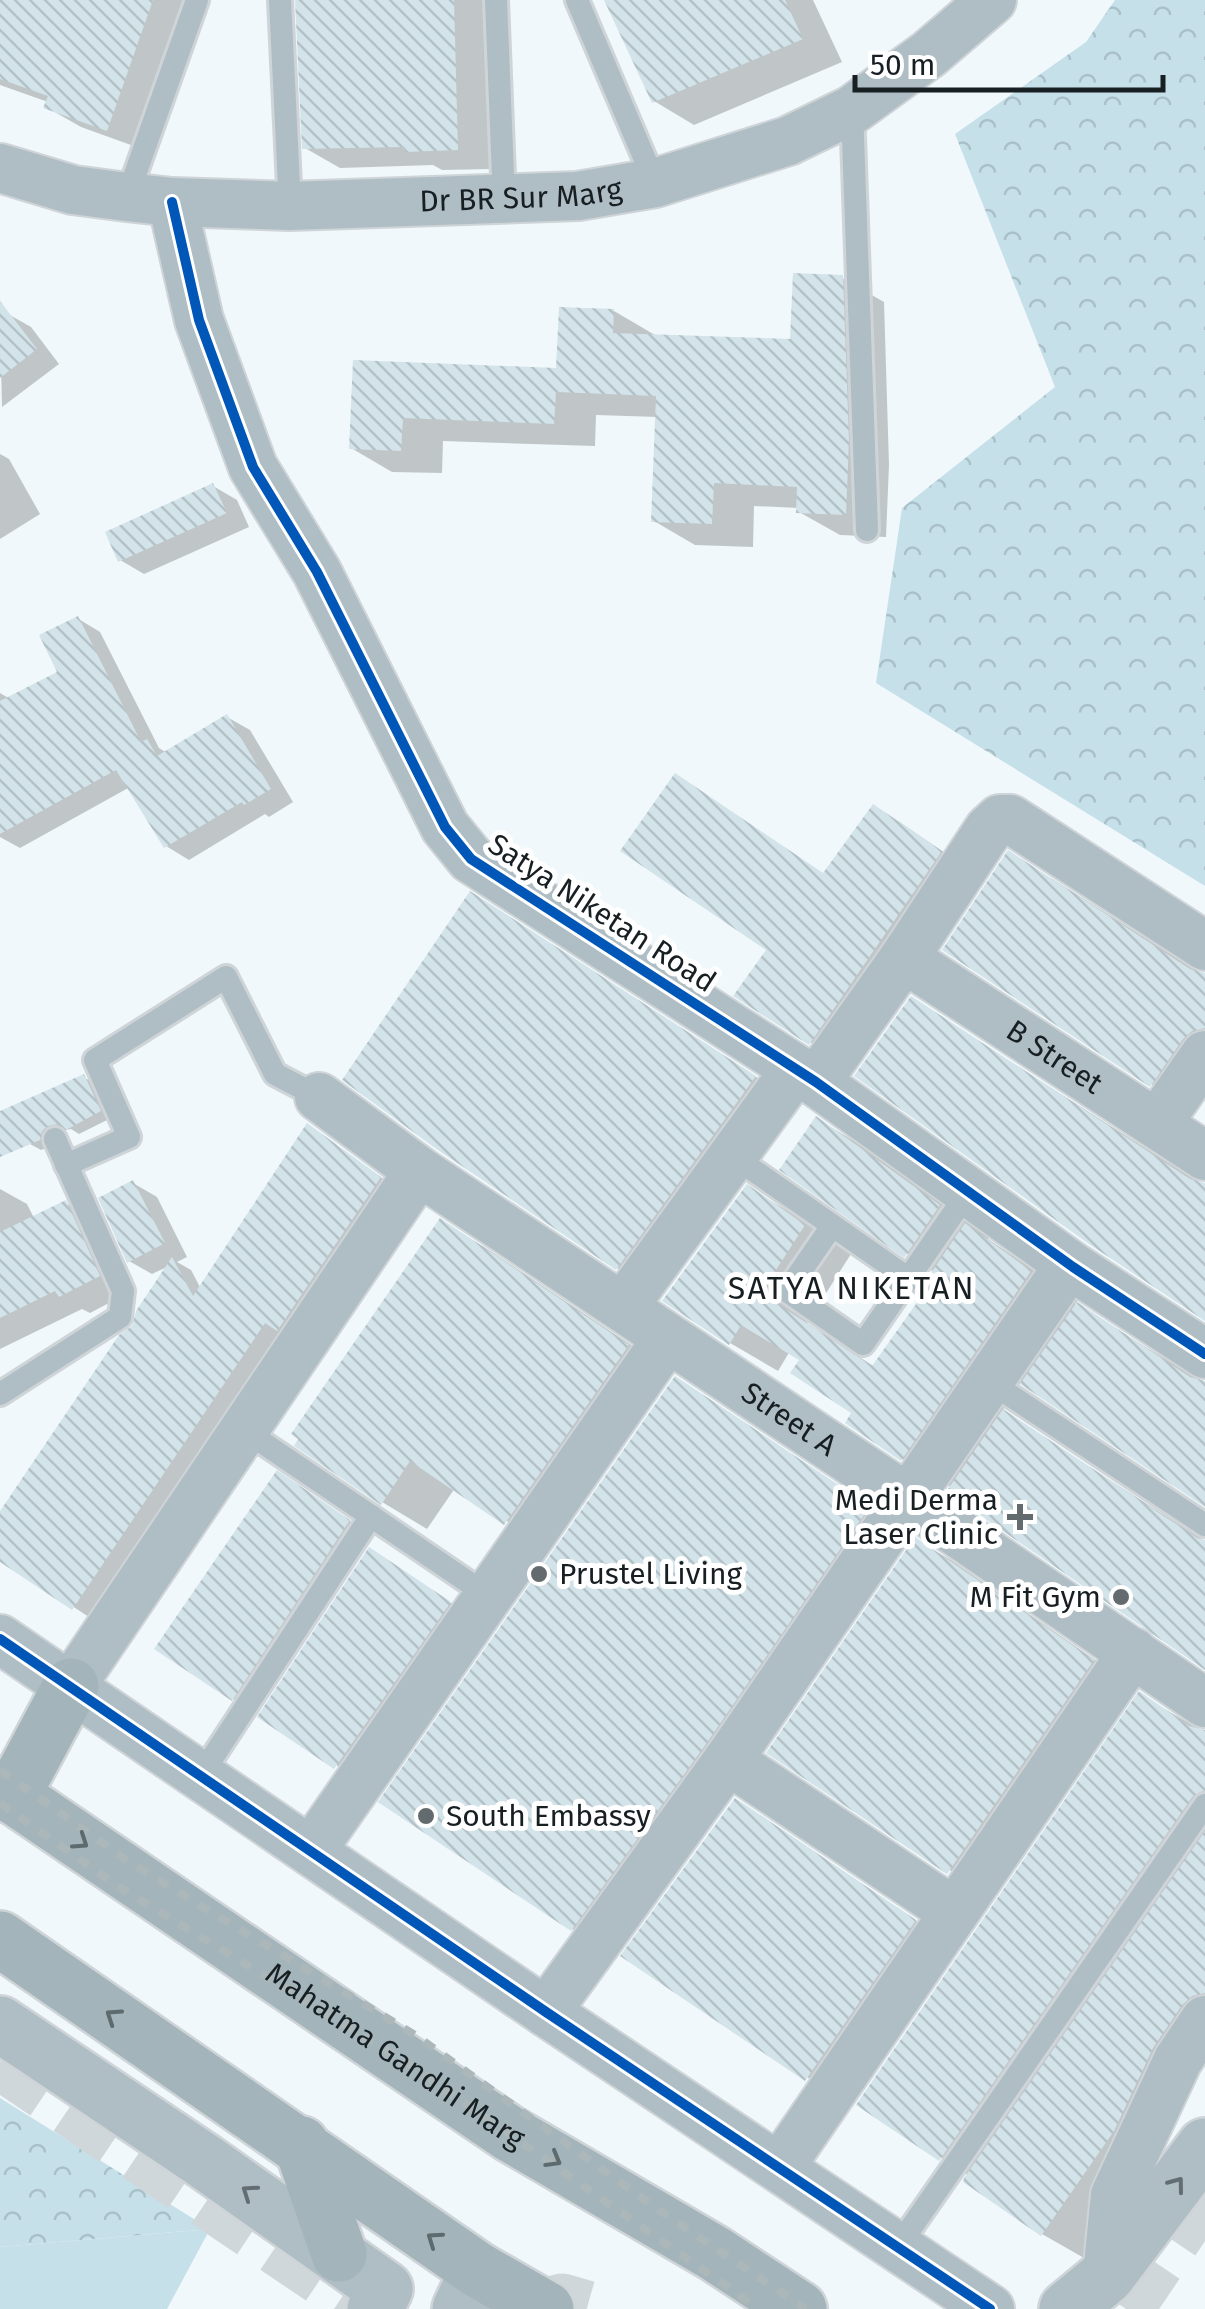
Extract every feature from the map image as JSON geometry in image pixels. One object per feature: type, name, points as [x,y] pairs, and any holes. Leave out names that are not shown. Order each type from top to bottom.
[{"type":"main road","points":[[6,1792],[72,1686]]},
{"type":"main road","name":"Mahatma Gandhi Marg","points":[[6,1792],[510,2134],[714,2253],[799,2309]]},
{"type":"main road","points":[[0,1939],[300,2144],[469,2289],[546,2309]]},
{"type":"main road","points":[[300,2144],[339,2254]]},
{"type":"street","name":"Dr BR Sur Marg","points":[[0,168],[73,190],[150,200],[290,206],[578,196],[655,183],[788,141],[852,110],[929,54],[990,1]]},
{"type":"street","name":"Satya Niketan Road","points":[[150,200],[200,320],[253,467],[317,572],[390,722],[470,859],[806,1076],[1070,1265],[1205,1354]]},
{"type":"street","points":[[623,1307],[733,1156],[904,958],[989,829],[1000,819],[1010,819],[1205,946]]},
{"type":"street","name":"B Street","points":[[904,958],[1205,1156]]},
{"type":"street","points":[[1157,1124],[1205,1055]]},
{"type":"street","name":"Street A","points":[[320,1097],[420,1172],[1205,1703]]},
{"type":"street","points":[[72,1686],[420,1172]]},
{"type":"street","points":[[546,2012],[728,1760],[1070,1265]]},
{"type":"street","points":[[311,1851],[667,1339]]},
{"type":"street","points":[[0,1639],[990,2309]]},
{"type":"street","points":[[780,2167],[1132,1652]]},
{"type":"street","points":[[728,1760],[954,1912]]},
{"type":"street","points":[[1087,2292],[1114,2195],[1192,2072],[1205,2020]]},
{"type":"street","points":[[0,2024],[339,2254],[380,2299]]},
{"type":"street","points":[[1087,2292],[1205,2146]]},
{"type":"lane","points":[[150,200],[197,0]]},
{"type":"lane","points":[[280,0],[290,206]]},
{"type":"lane","points":[[496,0],[504,200]]},
{"type":"lane","points":[[577,0],[655,183]]},
{"type":"lane","points":[[852,110],[867,530]]},
{"type":"lane","points":[[66,1165],[129,1137],[94,1060],[226,978],[274,1074],[320,1097]]},
{"type":"lane","points":[[0,1394],[120,1317],[123,1291],[55,1140]]},
{"type":"lane","points":[[733,1156],[909,1279]]},
{"type":"lane","points":[[832,1226],[787,1291],[863,1344],[968,1192]]},
{"type":"lane","points":[[990,1382],[1205,1524]]},
{"type":"lane","points":[[244,1430],[490,1597]]},
{"type":"lane","points":[[201,1776],[371,1516]]},
{"type":"lane","points":[[897,2248],[1205,1805]]},
{"type":"green space","points":[[1115,0],[1205,0],[1205,886],[876,683],[902,508],[1055,387],[955,134],[1086,42]]},
{"type":"green space","points":[[0,2098],[210,2229],[0,2247]]},
{"type":"green space","points":[[210,2229],[167,2309],[0,2309],[0,2247]]},
{"type":"building","points":[[0,0],[153,0],[107,131],[43,108],[48,96],[0,79]]},
{"type":"building","points":[[295,0],[454,0],[458,150],[302,149]]},
{"type":"building","points":[[604,0],[785,0],[803,39],[652,103]]},
{"type":"building","points":[[793,273],[843,275],[849,440],[846,515],[796,513],[797,487],[714,483],[712,524],[651,522],[656,396],[556,392],[554,424],[403,418],[401,451],[349,449],[353,360],[556,368],[559,307],[614,309],[613,333],[790,339]]},
{"type":"building","points":[[0,301],[37,349],[0,378]]},
{"type":"building","points":[[213,483],[227,513],[118,562],[105,532]]},
{"type":"building","points":[[78,616],[141,742],[147,739],[157,756],[227,714],[271,789],[164,848],[116,770],[0,834],[0,701],[57,672],[39,635]]},
{"type":"building","points":[[675,773],[823,873],[873,804],[942,851],[809,1045],[733,996],[766,950],[620,851]]},
{"type":"building","points":[[1008,850],[1190,969],[1205,973],[1205,1028],[1192,1031],[1183,1039],[1150,1087],[942,950]]},
{"type":"building","points":[[470,891],[756,1076],[616,1270],[342,1080]]},
{"type":"building","points":[[911,996],[1190,1179],[1205,1183],[1205,1321],[1089,1244],[854,1076]]},
{"type":"building","points":[[84,1074],[101,1111],[66,1130],[58,1124],[48,1126],[40,1140],[0,1157],[0,1111]]},
{"type":"building","points":[[816,1116],[940,1205],[904,1258],[779,1170]]},
{"type":"building","points":[[307,1123],[381,1177],[277,1331],[265,1323],[72,1610],[0,1562],[0,1511],[119,1335],[132,1326],[136,1311],[172,1257],[193,1296]]},
{"type":"building","points":[[133,1180],[165,1243],[127,1263],[98,1198]]},
{"type":"building","points":[[747,1184],[805,1225],[761,1293],[872,1366],[923,1294],[930,1283],[926,1280],[965,1223],[1031,1271],[901,1461],[845,1423],[851,1413],[790,1373],[799,1360],[741,1325],[729,1345],[662,1301]]},
{"type":"building","points":[[66,1200],[100,1276],[59,1297],[55,1291],[0,1318],[0,1232]]},
{"type":"building","points":[[440,1218],[629,1345],[504,1525],[410,1461],[381,1505],[294,1446],[298,1439],[291,1434]]},
{"type":"building","points":[[1077,1302],[1190,1377],[1205,1381],[1205,1507],[1020,1384]]},
{"type":"building","points":[[675,1376],[870,1506],[571,1931],[378,1802]]},
{"type":"building","points":[[1003,1409],[1205,1540],[1205,1670],[946,1492]]},
{"type":"building","points":[[277,1470],[350,1520],[232,1701],[154,1649]]},
{"type":"building","points":[[915,1537],[1094,1660],[947,1874],[766,1753]]},
{"type":"building","points":[[369,1547],[451,1602],[334,1769],[257,1717]]},
{"type":"building","points":[[1139,1691],[1189,1726],[1205,1730],[1205,1790],[1193,1796],[939,2161],[856,2105]]},
{"type":"building","points":[[735,1798],[916,1920],[805,2081],[620,1956]]},
{"type":"building","points":[[1205,1831],[1205,1993],[1192,1996],[1182,2005],[1153,2048],[1114,2131],[1041,2236],[963,2182],[964,2178]]},
{"type":"tunnel","points":[[0,2062],[368,2309]]},
{"type":"tunnel","points":[[1126,2309],[1205,2192]]},
{"type":"tunnel","points":[[534,2309],[562,2301],[590,2309]]},
{"type":"railway","points":[[0,1770],[132,1864],[415,2035],[656,2208],[806,2309]]},
{"type":"railway","points":[[0,1803],[116,1885],[412,2066],[759,2309]]},
{"type":"cycle path","points":[[172,202],[199,320],[253,467],[317,572],[445,827],[471,859],[816,1082],[1073,1267],[1205,1354]]},
{"type":"cycle path","points":[[0,1639],[990,2309]]},
{"type":"place","name":"Medi Derma Laser Clinic","points":[[1020,1517]]},
{"type":"place","name":"Prustel Living","points":[[539,1574]]},
{"type":"place","name":"M Fit Gym","points":[[1121,1597]]},
{"type":"place","name":"South Embassy","points":[[426,1816]]},
{"type":"district","name":"SATYA NIKETAN","points":[[852,1288]]}]
